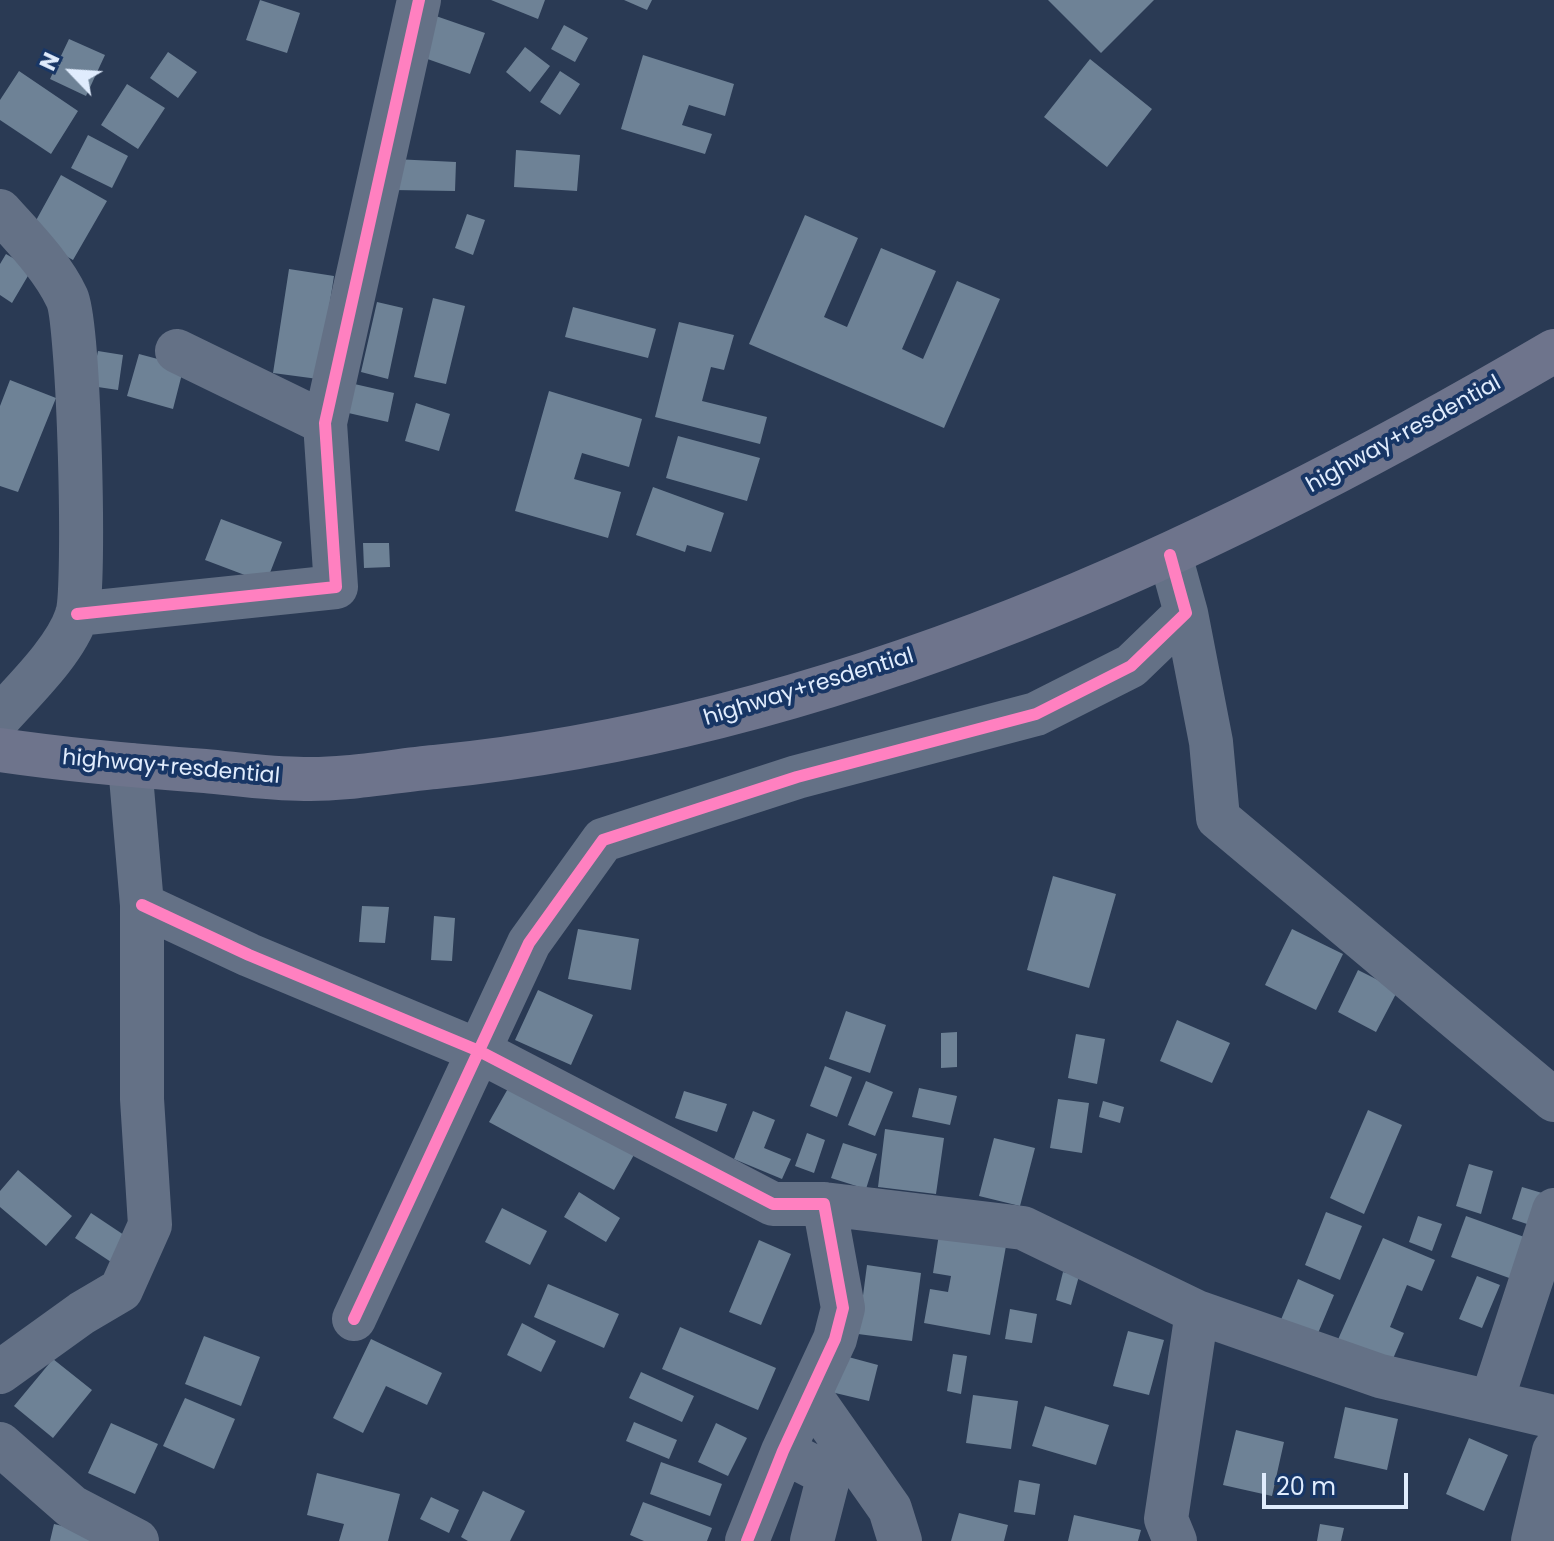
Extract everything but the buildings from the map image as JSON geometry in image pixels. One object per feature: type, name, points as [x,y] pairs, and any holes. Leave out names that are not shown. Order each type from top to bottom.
[{"type":"highway","name":"highway+resdential","points":[[0,750],[130,765],[305,779],[494,761],[661,732],[839,682],[1039,613],[1170,555],[1418,431],[1554,351]]},
{"type":"street","points":[[77,614],[336,587],[325,423],[419,0]]},
{"type":"street","points":[[0,211],[36,251],[68,300],[75,367],[81,529],[77,614],[47,664],[0,717]]},
{"type":"street","points":[[177,351],[325,423]]},
{"type":"street","points":[[1170,555],[1186,613],[1211,742],[1218,818],[1554,1100]]},
{"type":"street","points":[[354,1319],[529,943],[603,840],[797,777],[1036,714],[1131,666],[1186,613]]},
{"type":"street","points":[[0,1372],[82,1313],[121,1290],[150,1225],[142,1099],[142,905],[130,765]]},
{"type":"street","points":[[142,905],[249,955],[479,1051],[773,1204],[824,1204],[1023,1228],[1197,1312],[1380,1376],[1554,1417]]},
{"type":"street","points":[[747,1541],[783,1451],[835,1339],[843,1308],[824,1204]]},
{"type":"street","points":[[1492,1400],[1554,1210]]},
{"type":"street","points":[[1175,1541],[1166,1519],[1197,1312]]},
{"type":"street","points":[[810,1395],[890,1509],[900,1541]]},
{"type":"street","points":[[0,1444],[72,1507],[137,1541]]},
{"type":"street","points":[[783,1451],[829,1475],[812,1541]]},
{"type":"street","points":[[1533,1541],[1554,1451]]},
{"type":"cycle path","points":[[77,614],[336,587],[325,423],[419,0]]},
{"type":"cycle path","points":[[354,1319],[529,943],[603,840],[797,777],[1036,714],[1131,666],[1186,613],[1170,555]]},
{"type":"cycle path","points":[[142,905],[249,955],[479,1051],[773,1204],[824,1204],[843,1308],[835,1339],[783,1451],[747,1541]]}]
